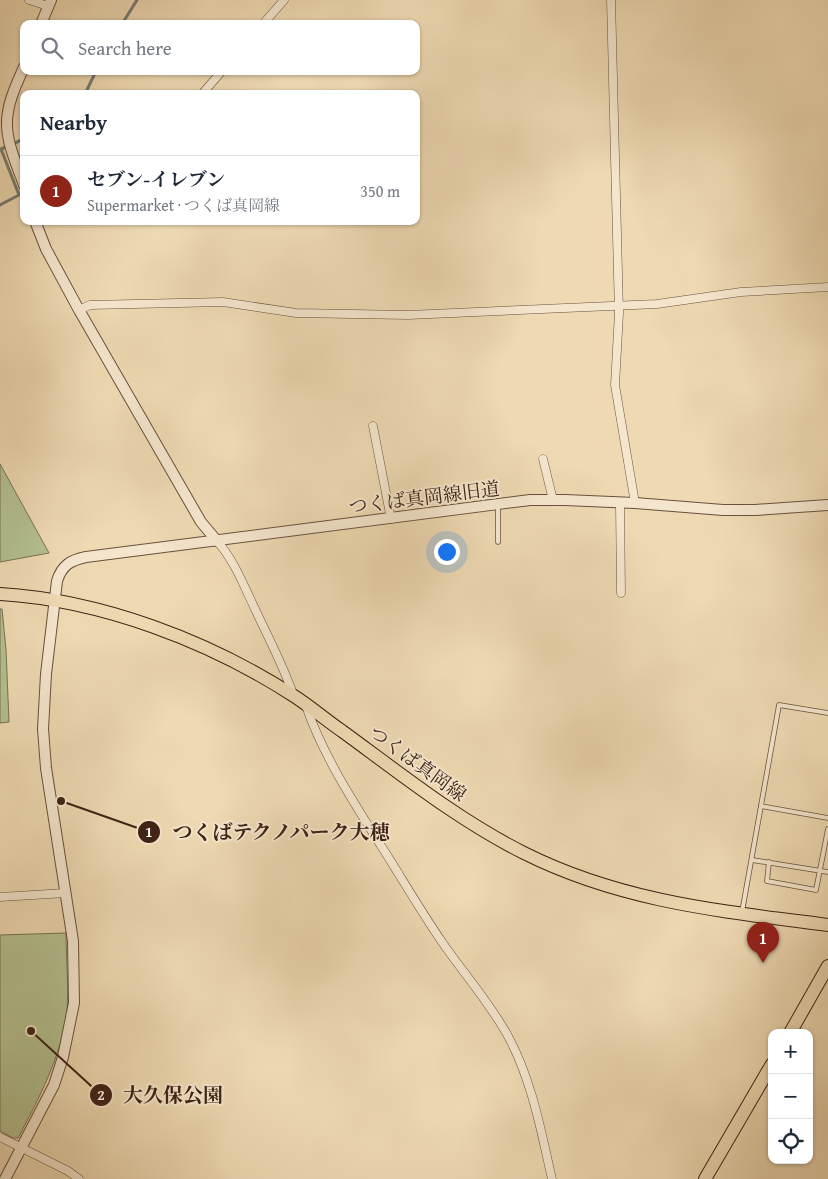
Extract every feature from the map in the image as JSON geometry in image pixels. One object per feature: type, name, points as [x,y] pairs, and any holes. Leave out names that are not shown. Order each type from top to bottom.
[{"type":"main road","name":"つくば真岡線","points":[[0,594],[55,600],[114,614],[184,639],[255,673],[294,696],[459,816],[523,853],[563,870],[630,893],[686,906],[828,926]]},
{"type":"main road","points":[[792,1029],[827,968]]},
{"type":"main road","points":[[705,1179],[768,1071]]},
{"type":"street","points":[[29,0],[49,3],[43,20]]},
{"type":"street","points":[[266,20],[284,0]]},
{"type":"street","points":[[611,0],[618,306],[615,385],[635,503]]},
{"type":"street","points":[[20,174],[4,124],[21,75]]},
{"type":"street","points":[[205,90],[219,75]]},
{"type":"street","points":[[37,225],[46,249],[79,310],[201,522],[229,556],[287,676],[294,696]]},
{"type":"street","points":[[79,310],[90,305],[223,302],[296,313],[408,315],[657,304],[741,292],[828,287]]},
{"type":"street","points":[[373,426],[391,519]]},
{"type":"street","points":[[543,459],[553,500]]},
{"type":"street","name":"つくば真岡線旧道","points":[[5,1179],[54,1085],[63,1057],[74,1003],[73,941],[46,768],[43,729],[46,674],[55,600],[61,572],[65,566],[74,560],[530,500],[620,502],[723,510],[755,510],[828,505]]},
{"type":"street","points":[[620,502],[621,593]]},
{"type":"street","points":[[306,705],[314,728],[351,798],[441,941],[493,1012],[508,1036],[533,1098],[552,1179]]},
{"type":"street","points":[[0,898],[66,892]]},
{"type":"street","points":[[0,1137],[68,1170],[79,1179]]},
{"type":"lane","points":[[498,505],[498,542]]},
{"type":"lane","points":[[742,914],[779,706],[828,713]]},
{"type":"lane","points":[[761,806],[828,818]]},
{"type":"lane","points":[[770,862],[767,881],[816,890],[828,829]]},
{"type":"lane","points":[[752,860],[828,872]]},
{"type":"green space","points":[[0,464],[49,553],[0,562]]},
{"type":"green space","points":[[0,609],[2,609],[6,650],[9,722],[0,723]]},
{"type":"green space","points":[[66,933],[68,1000],[60,1043],[55,1060],[34,1107],[18,1138],[13,1138],[0,1131],[0,935]]},
{"type":"waterway","points":[[124,20],[137,0]]},
{"type":"waterway","points":[[87,90],[94,75]]},
{"type":"waterway","points":[[0,205],[19,195],[1,149],[20,141]]},
{"type":"place","name":"つくばテクノパーク大穂","points":[[61,801]]},
{"type":"place","name":"セブン-イレブン","points":[[763,963]]},
{"type":"place","name":"大久保公園","points":[[31,1031]]}]
